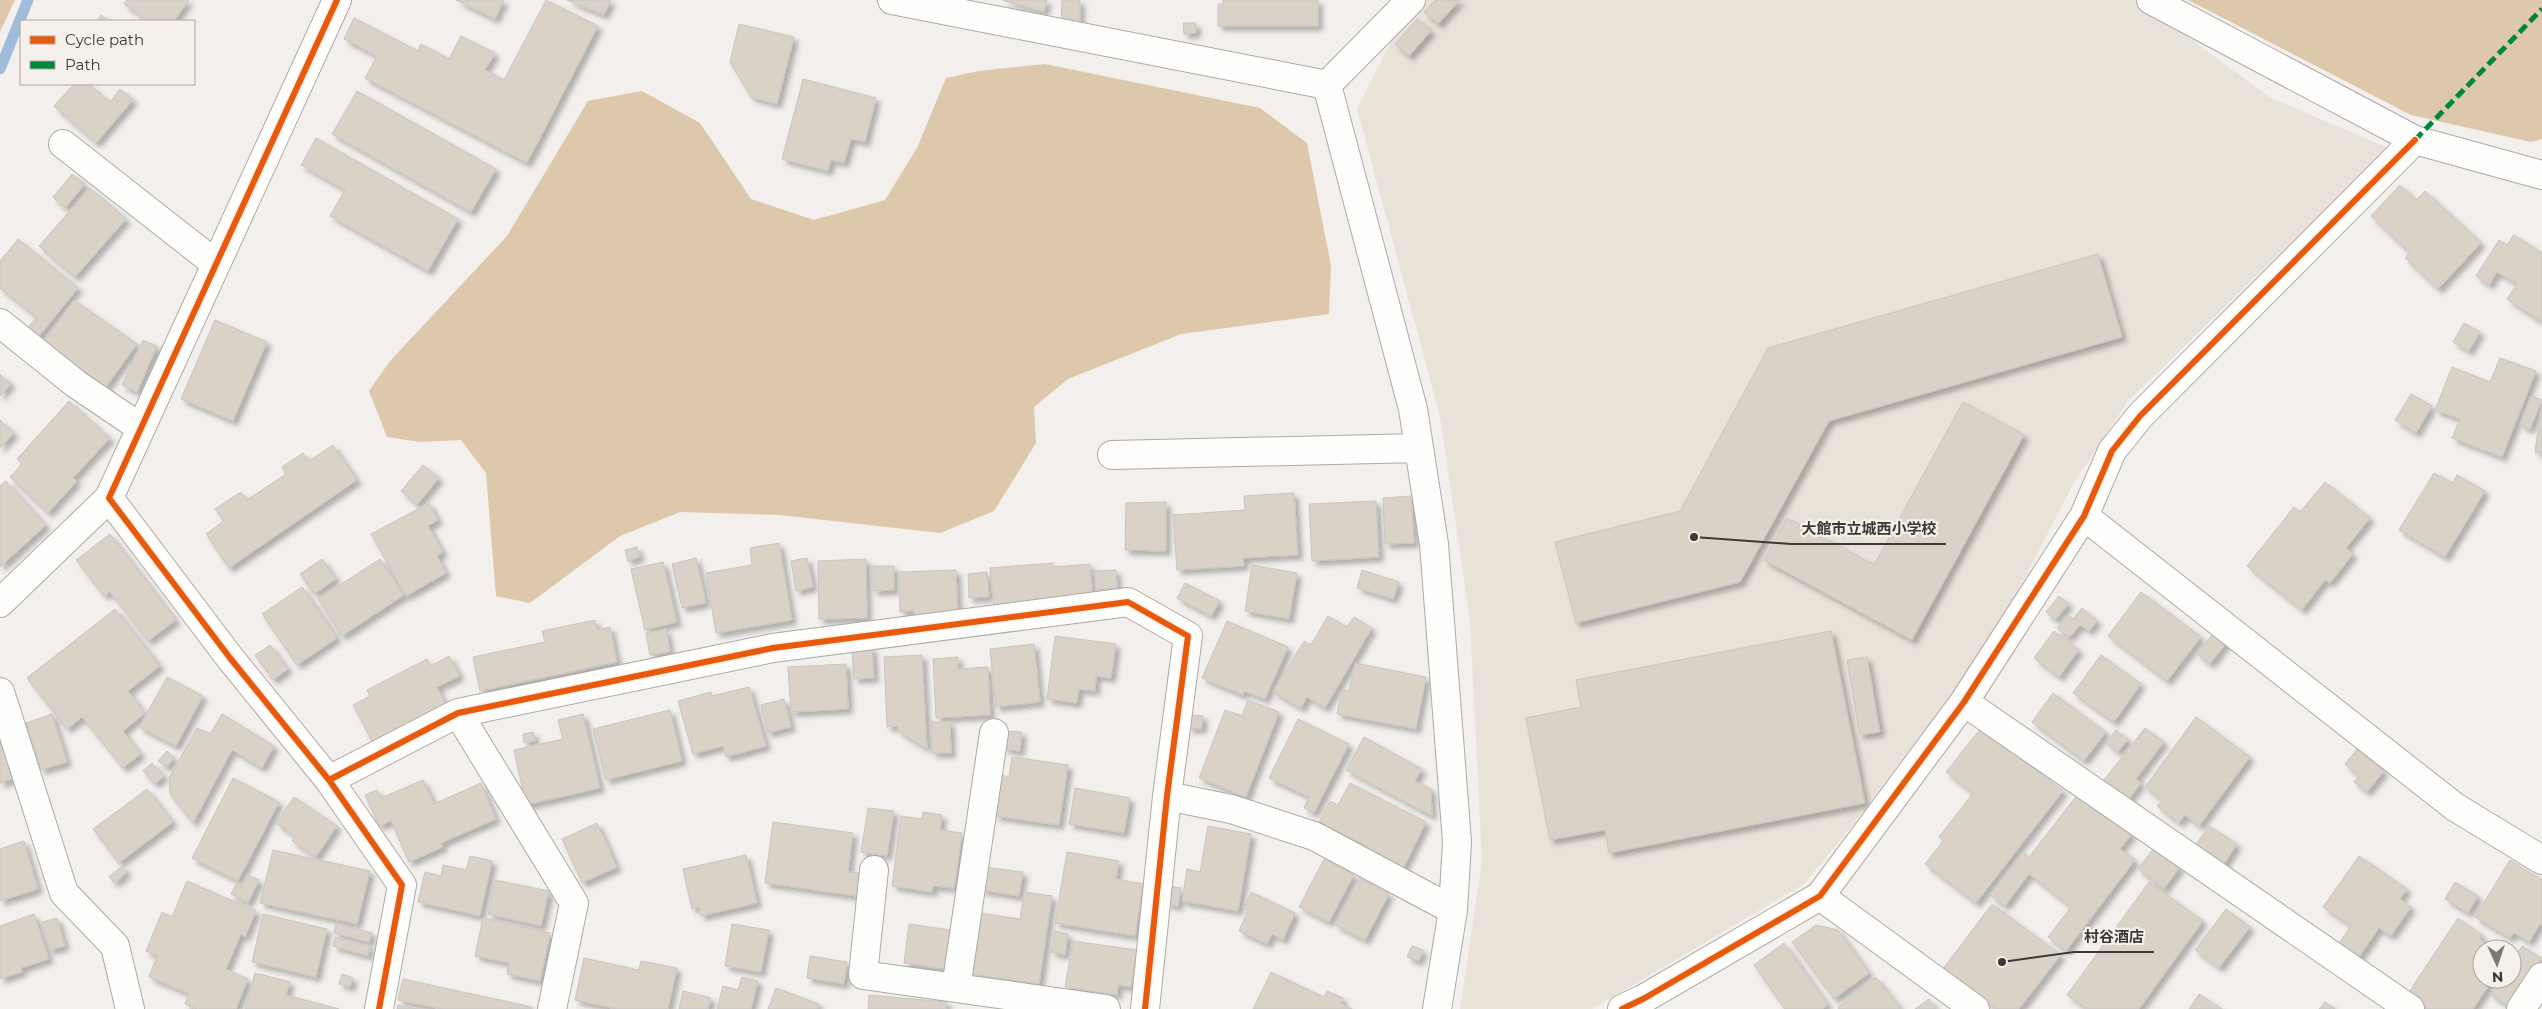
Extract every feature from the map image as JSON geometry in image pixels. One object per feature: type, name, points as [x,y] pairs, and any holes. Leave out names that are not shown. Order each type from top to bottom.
[{"type":"street","points":[[0,603],[110,498],[336,0]]},
{"type":"street","points":[[892,0],[1327,85]]},
{"type":"street","points":[[1327,85],[1411,0]]},
{"type":"street","points":[[2151,0],[2415,140],[2542,175]]},
{"type":"street","points":[[1327,85],[1413,409],[1434,544],[1457,842],[1453,910],[1437,1009]]},
{"type":"street","points":[[1622,1009],[1644,999],[1820,896],[1964,702],[2084,516],[2112,451],[2140,416],[2415,140]]},
{"type":"street","points":[[63,144],[216,264]]},
{"type":"street","points":[[0,322],[76,384],[141,428]]},
{"type":"street","points":[[1112,454],[1419,448]]},
{"type":"street","points":[[110,498],[230,658],[329,780],[402,885],[379,1009]]},
{"type":"street","points":[[2084,516],[2455,807],[2542,860]]},
{"type":"street","points":[[329,780],[458,713],[773,648],[1128,602],[1188,636],[1166,796],[1145,1009]]},
{"type":"street","points":[[0,692],[64,893],[115,946],[130,1009]]},
{"type":"street","points":[[1964,702],[2410,1009]]},
{"type":"street","points":[[458,713],[574,903],[552,1009]]},
{"type":"street","points":[[956,988],[994,733]]},
{"type":"street","points":[[1166,796],[1231,809],[1314,836],[1453,910]]},
{"type":"street","points":[[874,870],[863,975],[956,988],[1040,1004],[1106,1009]]},
{"type":"street","points":[[1820,896],[1975,1009]]},
{"type":"street","points":[[2521,1009],[2542,977]]},
{"type":"shaded area","points":[[0,0],[15,0],[0,32]]},
{"type":"shaded area","points":[[1426,0],[2138,0],[2269,97],[2388,148],[2128,401],[2072,486],[1994,638],[1851,827],[1804,884],[1592,1009],[1460,1009],[1482,861],[1470,621],[1440,416],[1357,109],[1396,32]]},
{"type":"shaded area","points":[[2188,0],[2542,0],[2542,139],[2531,142],[2411,115]]},
{"type":"shaded area","points":[[1045,64],[1260,108],[1307,143],[1331,266],[1329,314],[1181,334],[1068,379],[1034,407],[1036,443],[994,511],[940,533],[780,515],[680,512],[620,536],[530,603],[496,596],[486,473],[461,440],[420,442],[387,437],[369,391],[390,361],[507,236],[588,101],[642,91],[700,123],[751,199],[814,220],[885,200],[917,148],[946,78],[979,71]]},
{"type":"building","points":[[127,0],[189,0],[175,20],[147,20],[124,4]]},
{"type":"building","points":[[456,0],[504,0],[495,19]]},
{"type":"building","points":[[546,0],[598,26],[527,163],[365,78],[377,56],[344,39],[354,18],[418,51],[421,44],[449,59],[461,36],[495,53],[485,70],[504,80]]},
{"type":"building","points":[[567,0],[611,0],[604,15]]},
{"type":"building","points":[[1002,0],[1047,0],[1044,12]]},
{"type":"building","points":[[1062,0],[1080,0],[1080,26],[1061,26]]},
{"type":"building","points":[[1223,0],[1318,0],[1318,26],[1218,26],[1218,4],[1223,4]]},
{"type":"building","points":[[1435,0],[1460,0],[1438,24],[1424,12]]},
{"type":"building","points":[[101,15],[108,20],[98,20]]},
{"type":"building","points":[[1417,19],[1431,31],[1409,56],[1395,44]]},
{"type":"building","points":[[1183,23],[1196,23],[1196,33],[1184,34]]},
{"type":"building","points":[[739,24],[794,37],[777,104],[751,97],[730,62]]},
{"type":"building","points":[[803,79],[876,98],[865,142],[851,139],[844,163],[831,160],[828,171],[782,159]]},
{"type":"building","points":[[73,85],[90,85],[110,102],[120,89],[133,100],[96,143],[54,106]]},
{"type":"building","points":[[357,91],[496,169],[471,212],[332,134]]},
{"type":"building","points":[[316,138],[458,219],[428,271],[330,216],[345,190],[301,165]]},
{"type":"building","points":[[72,174],[85,184],[65,208],[53,197]]},
{"type":"building","points":[[2400,185],[2416,200],[2425,191],[2481,243],[2438,289],[2405,258],[2410,253],[2371,216]]},
{"type":"building","points":[[90,188],[126,219],[75,277],[39,246]]},
{"type":"building","points":[[2514,235],[2542,253],[2542,322],[2507,299],[2517,284],[2497,272],[2489,285],[2476,276],[2499,240],[2507,245]]},
{"type":"building","points":[[18,239],[78,288],[36,340],[25,331],[37,317],[0,288],[0,261]]},
{"type":"building","points":[[2098,254],[2122,337],[1829,421],[1740,582],[1576,623],[1555,542],[1680,511],[1768,348]]},
{"type":"building","points":[[74,300],[137,344],[106,387],[43,343]]},
{"type":"building","points":[[215,320],[267,342],[233,421],[181,399]]},
{"type":"building","points":[[2464,323],[2480,332],[2469,351],[2453,342]]},
{"type":"building","points":[[143,340],[157,346],[137,392],[122,385]]},
{"type":"building","points":[[2500,358],[2536,371],[2502,457],[2452,438],[2460,419],[2435,410],[2452,367],[2490,382]]},
{"type":"building","points":[[0,374],[11,384],[0,396]]},
{"type":"building","points":[[2411,394],[2432,406],[2416,433],[2395,420]]},
{"type":"building","points":[[2531,396],[2542,400],[2530,429],[2520,425]]},
{"type":"building","points":[[69,401],[110,438],[73,478],[77,481],[48,513],[10,477],[22,464],[17,459]]},
{"type":"building","points":[[1963,402],[2024,435],[1912,640],[1764,560],[1787,518],[1874,565]]},
{"type":"building","points":[[2542,407],[2542,453],[2535,452]]},
{"type":"building","points":[[0,420],[14,433],[0,448]]},
{"type":"building","points":[[333,445],[357,480],[229,568],[206,534],[224,521],[215,509],[241,492],[247,500],[286,474],[282,467],[303,453],[309,461]]},
{"type":"building","points":[[423,465],[439,478],[417,505],[401,491]]},
{"type":"building","points":[[2434,473],[2453,483],[2457,475],[2485,491],[2445,557],[2399,530]]},
{"type":"building","points":[[6,481],[46,525],[0,567],[0,486]]},
{"type":"building","points":[[2325,482],[2370,518],[2346,548],[2353,554],[2330,583],[2325,580],[2302,610],[2247,566],[2294,507],[2300,512]]},
{"type":"building","points":[[1294,493],[1298,555],[1243,558],[1244,566],[1177,570],[1173,515],[1245,510],[1244,496]]},
{"type":"building","points":[[1411,496],[1414,543],[1385,544],[1383,498]]},
{"type":"building","points":[[1376,501],[1379,557],[1312,561],[1309,504]]},
{"type":"building","points":[[1166,502],[1166,551],[1125,550],[1126,503]]},
{"type":"building","points":[[429,503],[438,520],[428,526],[443,552],[437,556],[446,573],[406,596],[371,534]]},
{"type":"building","points":[[110,534],[176,620],[148,641],[110,592],[104,596],[76,560]]},
{"type":"building","points":[[779,543],[792,620],[716,633],[706,573],[752,565],[750,548]]},
{"type":"building","points":[[637,547],[640,557],[628,561],[625,550]]},
{"type":"building","points":[[696,558],[706,603],[682,608],[672,564]]},
{"type":"building","points":[[807,558],[813,587],[796,591],[791,561]]},
{"type":"building","points":[[322,559],[336,579],[314,594],[300,574]]},
{"type":"building","points":[[380,559],[404,595],[342,636],[318,599]]},
{"type":"building","points":[[866,559],[867,618],[819,619],[818,561]]},
{"type":"building","points":[[663,562],[677,622],[645,630],[631,569]]},
{"type":"building","points":[[1053,563],[1053,567],[1090,564],[1093,599],[994,608],[990,568]]},
{"type":"building","points":[[1252,565],[1297,573],[1289,619],[1245,611]]},
{"type":"building","points":[[873,566],[894,566],[894,590],[873,591]]},
{"type":"building","points":[[956,570],[958,616],[915,617],[914,611],[900,612],[899,572]]},
{"type":"building","points":[[1116,570],[1117,588],[1096,590],[1094,571]]},
{"type":"building","points":[[1362,570],[1399,582],[1393,599],[1357,588]]},
{"type":"building","points":[[987,572],[989,597],[969,598],[968,574]]},
{"type":"building","points":[[1185,583],[1220,601],[1211,616],[1177,598]]},
{"type":"building","points":[[302,587],[337,638],[297,665],[262,614]]},
{"type":"building","points":[[2141,592],[2201,637],[2167,681],[2108,636]]},
{"type":"building","points":[[2059,596],[2069,604],[2055,620],[2046,612]]},
{"type":"building","points":[[2082,608],[2097,621],[2089,631],[2080,625],[2069,638],[2057,628],[2068,615],[2073,619]]},
{"type":"building","points":[[115,609],[160,666],[128,691],[145,713],[123,731],[141,754],[123,768],[82,717],[67,729],[27,678]]},
{"type":"building","points":[[1328,616],[1347,627],[1354,617],[1372,628],[1325,708],[1307,697],[1301,708],[1273,692],[1304,641],[1311,645]]},
{"type":"building","points":[[595,620],[597,630],[610,627],[617,662],[480,691],[473,657],[545,642],[542,631]]},
{"type":"building","points":[[1227,621],[1288,647],[1265,699],[1244,691],[1243,695],[1202,678]]},
{"type":"building","points":[[666,629],[670,652],[650,655],[646,633]]},
{"type":"building","points":[[1831,631],[1865,803],[1609,853],[1605,830],[1550,840],[1526,718],[1581,707],[1576,680]]},
{"type":"building","points":[[2054,631],[2079,650],[2059,677],[2034,658]]},
{"type":"building","points":[[2214,632],[2227,642],[2210,664],[2197,654]]},
{"type":"building","points":[[1055,636],[1116,644],[1111,678],[1096,676],[1095,691],[1079,689],[1077,703],[1047,699]]},
{"type":"building","points":[[1034,644],[1040,702],[996,707],[990,649]]},
{"type":"building","points":[[270,645],[288,669],[273,680],[255,655]]},
{"type":"building","points":[[872,647],[874,678],[854,679],[852,648]]},
{"type":"building","points":[[922,655],[927,749],[898,731],[898,726],[887,727],[884,657]]},
{"type":"building","points":[[2101,655],[2141,684],[2114,722],[2073,693]]},
{"type":"building","points":[[449,656],[460,676],[437,687],[447,707],[374,745],[353,705],[370,696],[367,690],[427,659],[431,666]]},
{"type":"building","points":[[958,657],[958,669],[988,667],[990,715],[936,718],[933,659]]},
{"type":"building","points":[[1867,657],[1880,732],[1860,735],[1847,660]]},
{"type":"building","points":[[1355,663],[1426,677],[1416,729],[1337,714],[1342,690],[1349,691]]},
{"type":"building","points":[[846,664],[848,709],[791,712],[788,667]]},
{"type":"building","points":[[167,677],[203,696],[176,746],[139,727]]},
{"type":"building","points":[[749,687],[766,746],[726,757],[723,746],[693,754],[678,701],[711,692],[712,696]]},
{"type":"building","points":[[2053,693],[2106,732],[2084,761],[2032,722]]},
{"type":"building","points":[[784,699],[791,727],[768,733],[761,705]]},
{"type":"building","points":[[1248,700],[1279,712],[1246,797],[1199,778],[1225,710],[1242,716]]},
{"type":"building","points":[[670,710],[682,761],[606,780],[593,729]]},
{"type":"building","points":[[52,714],[67,762],[41,770],[26,723]]},
{"type":"building","points":[[222,714],[274,746],[262,768],[232,750],[193,823],[170,794],[169,778],[197,728],[210,734]]},
{"type":"building","points":[[583,714],[600,788],[526,805],[514,750],[563,739],[558,720]]},
{"type":"building","points":[[1189,715],[1203,716],[1202,729],[1188,728]]},
{"type":"building","points":[[2196,717],[2250,757],[2199,826],[2185,815],[2179,823],[2157,806],[2162,800],[2145,787]]},
{"type":"building","points":[[1298,719],[1349,744],[1314,813],[1304,808],[1309,797],[1269,778]]},
{"type":"building","points":[[931,722],[950,722],[951,753],[932,753]]},
{"type":"building","points":[[1981,728],[2063,791],[1976,903],[1925,864],[1943,841],[1939,837],[1973,793],[1946,772]]},
{"type":"building","points":[[2145,728],[2164,742],[2136,779],[2141,783],[2128,800],[2103,781]]},
{"type":"building","points":[[2116,730],[2128,739],[2118,752],[2106,743]]},
{"type":"building","points":[[1006,731],[1022,732],[1020,751],[1004,749]]},
{"type":"building","points":[[533,732],[535,741],[524,743],[523,734]]},
{"type":"building","points":[[0,737],[12,779],[0,783]]},
{"type":"building","points":[[1364,737],[1422,769],[1415,781],[1431,789],[1432,816],[1346,770]]},
{"type":"building","points":[[2357,749],[2384,771],[2367,792],[2354,782],[2359,776],[2345,764]]},
{"type":"building","points":[[167,751],[174,758],[167,767],[158,761]]},
{"type":"building","points":[[1012,757],[1068,765],[1059,825],[995,816],[1001,775],[1009,777]]},
{"type":"building","points":[[152,763],[164,776],[155,784],[143,771]]},
{"type":"building","points":[[233,778],[279,802],[238,881],[192,858]]},
{"type":"building","points":[[423,780],[434,804],[481,783],[496,819],[441,843],[443,847],[409,862],[391,821],[379,826],[365,795],[377,790],[381,798]]},
{"type":"building","points":[[1350,783],[1426,822],[1403,869],[1366,850],[1367,846],[1319,822],[1330,801],[1338,805]]},
{"type":"building","points":[[1075,788],[1130,798],[1124,833],[1069,824]]},
{"type":"building","points":[[147,789],[173,822],[119,863],[93,829]]},
{"type":"building","points":[[2078,794],[2132,834],[2120,849],[2135,860],[2066,951],[2048,937],[2071,907],[2029,874],[2005,906],[1990,895],[2023,852],[2029,857]]},
{"type":"building","points":[[294,797],[337,826],[316,857],[292,841],[295,836],[276,823]]},
{"type":"building","points":[[868,808],[894,811],[887,856],[861,852]]},
{"type":"building","points":[[923,812],[942,815],[940,830],[962,833],[954,888],[933,886],[932,892],[892,886],[901,816],[922,819]]},
{"type":"building","points":[[773,822],[853,833],[848,872],[860,873],[857,896],[765,883]]},
{"type":"building","points":[[597,823],[617,867],[582,883],[562,839]]},
{"type":"building","points":[[1208,826],[1251,834],[1238,911],[1182,901],[1187,869],[1200,872]]},
{"type":"building","points":[[2209,826],[2237,844],[2223,866],[2194,847]]},
{"type":"building","points":[[24,841],[38,889],[0,901],[0,849]]},
{"type":"building","points":[[2154,848],[2180,867],[2164,889],[2138,869]]},
{"type":"building","points":[[273,850],[370,871],[357,924],[260,903]]},
{"type":"building","points":[[1067,852],[1119,861],[1116,879],[1143,884],[1135,936],[1055,923]]},
{"type":"building","points":[[746,855],[757,903],[701,916],[699,907],[692,909],[683,869]]},
{"type":"building","points":[[470,856],[492,861],[480,916],[418,902],[425,872],[441,876],[443,865],[466,870]]},
{"type":"building","points":[[2359,856],[2407,889],[2400,899],[2411,907],[2391,936],[2379,928],[2357,960],[2337,946],[2351,926],[2323,907]]},
{"type":"building","points":[[1324,859],[1354,875],[1329,922],[1299,907]]},
{"type":"building","points":[[2510,860],[2542,880],[2542,925],[2540,924],[2529,942],[2514,933],[2510,938],[2475,917]]},
{"type":"building","points":[[122,866],[127,872],[115,883],[109,877]]},
{"type":"building","points":[[984,867],[1023,872],[1019,896],[981,890]]},
{"type":"building","points":[[247,875],[259,880],[248,903],[231,894],[236,884],[241,887]]},
{"type":"building","points":[[1359,878],[1389,894],[1365,940],[1335,925]]},
{"type":"building","points":[[495,880],[549,891],[541,926],[488,914]]},
{"type":"building","points":[[187,881],[256,911],[245,937],[241,934],[226,969],[248,979],[236,1009],[197,1009],[185,1004],[189,994],[149,977],[157,956],[146,951],[162,912],[172,917]]},
{"type":"building","points":[[2149,882],[2203,921],[2139,1009],[2087,1009],[2067,995]]},
{"type":"building","points":[[2455,882],[2478,896],[2468,913],[2445,899]]},
{"type":"building","points":[[1168,886],[1181,888],[1178,906],[1166,904]]},
{"type":"building","points":[[1024,892],[1052,896],[1039,984],[970,974],[979,913],[1020,919]]},
{"type":"building","points":[[1251,892],[1295,913],[1283,940],[1272,934],[1267,944],[1239,931],[1248,910],[1244,908]]},
{"type":"building","points":[[1992,904],[2061,955],[2019,1009],[1996,1009],[1943,969]]},
{"type":"building","points":[[2226,909],[2250,927],[2219,968],[2195,950]]},
{"type":"building","points":[[34,914],[49,959],[21,968],[22,972],[0,979],[0,926]]},
{"type":"building","points":[[263,914],[327,929],[316,977],[252,962]]},
{"type":"building","points":[[57,918],[65,946],[50,950],[42,922]]},
{"type":"building","points":[[483,918],[550,933],[540,981],[507,974],[509,963],[475,956]]},
{"type":"building","points":[[2458,918],[2482,935],[2480,939],[2472,939],[2472,989],[2486,989],[2473,1009],[2428,1009],[2407,995]]},
{"type":"building","points":[[336,923],[372,933],[369,942],[334,933]]},
{"type":"building","points":[[732,924],[769,930],[761,972],[725,966]]},
{"type":"building","points":[[909,924],[950,930],[944,969],[904,963]]},
{"type":"building","points":[[1816,925],[1838,930],[1869,973],[1834,999],[1792,942]]},
{"type":"building","points":[[1055,931],[1068,934],[1065,955],[1051,952]]},
{"type":"building","points":[[335,937],[370,946],[368,956],[333,946]]},
{"type":"building","points":[[1073,941],[1137,950],[1131,987],[1118,985],[1117,995],[1065,987]]},
{"type":"building","points":[[1784,943],[1828,1005],[1822,1009],[1785,1009],[1754,965]]},
{"type":"building","points":[[1412,946],[1423,950],[1419,961],[1407,957]]},
{"type":"building","points":[[2522,946],[2541,958],[2522,988]]},
{"type":"building","points":[[810,956],[847,962],[844,984],[807,978]]},
{"type":"building","points":[[584,958],[639,970],[641,961],[677,968],[668,1009],[617,1009],[575,1000]]},
{"type":"building","points":[[1271,972],[1324,997],[1327,991],[1343,998],[1341,1004],[1352,1009],[1253,1009]]},
{"type":"building","points":[[255,973],[290,982],[286,995],[339,1009],[245,1009]]},
{"type":"building","points":[[342,974],[353,978],[350,987],[339,984]]},
{"type":"building","points":[[742,977],[758,981],[751,1009],[717,1009],[723,986],[738,990]]},
{"type":"building","points":[[1876,977],[1901,1009],[1839,1009],[1838,1007]]},
{"type":"building","points":[[403,979],[532,1007],[532,1009],[442,1009],[398,1000]]},
{"type":"building","points":[[776,988],[819,1004],[817,1009],[768,1009]]},
{"type":"building","points":[[2493,989],[2521,989],[2510,1007],[2490,994]]},
{"type":"building","points":[[683,991],[711,998],[708,1009],[679,1009]]},
{"type":"building","points":[[2199,994],[2222,1009],[2189,1009]]},
{"type":"building","points":[[869,995],[947,1002],[946,1009],[868,1009]]},
{"type":"building","points":[[1929,999],[1936,1009],[1915,1009]]},
{"type":"building","points":[[2325,1002],[2335,1009],[2319,1009]]},
{"type":"building","points":[[398,1005],[417,1009],[397,1009]]},
{"type":"waterway","points":[[0,69],[28,0]]},
{"type":"marked path","points":[[2415,140],[2542,9]]},
{"type":"cycle path","points":[[337,0],[109,498],[230,658],[329,780],[402,885],[379,1009]]},
{"type":"cycle path","points":[[1622,1009],[1643,999],[1820,896],[1964,702],[2084,516],[2112,451],[2140,416],[2415,140]]},
{"type":"cycle path","points":[[329,780],[458,713],[773,648],[1128,602],[1188,636],[1167,796],[1145,1009]]},
{"type":"place","name":"大館市立城西小学校","points":[[1694,537]]},
{"type":"place","name":"村谷酒店","points":[[2002,962]]}]
